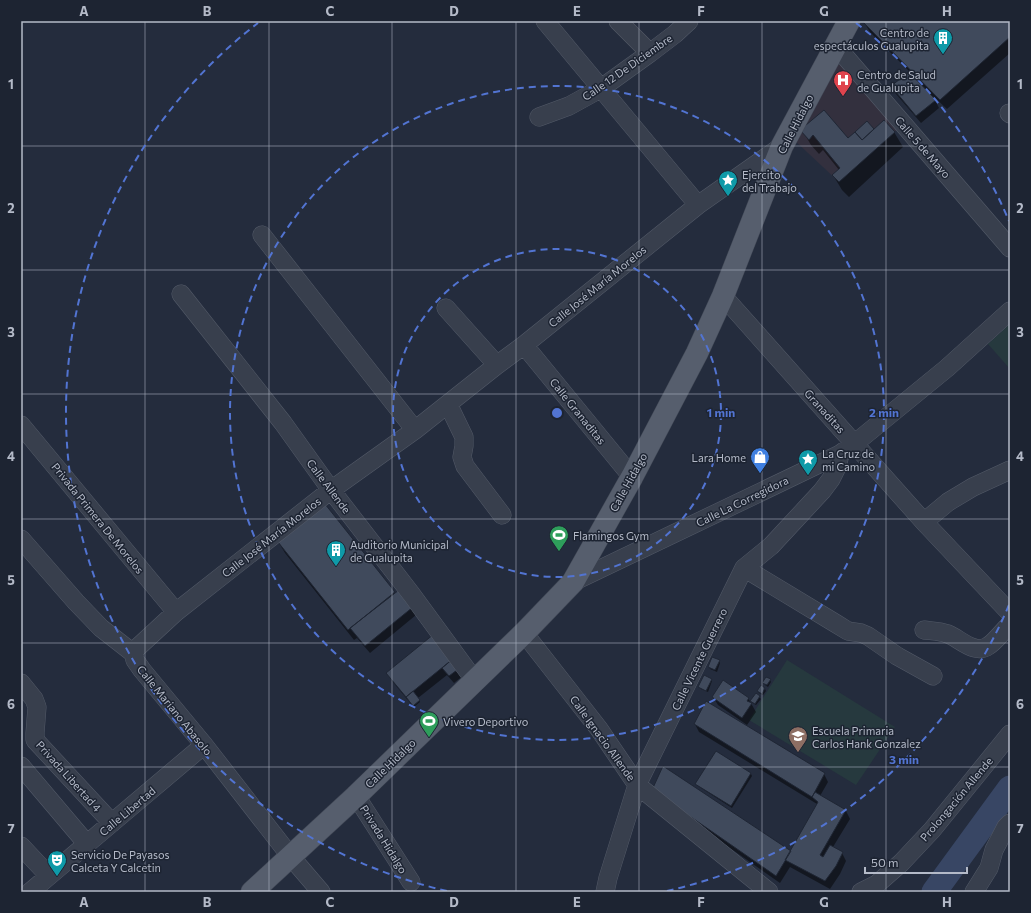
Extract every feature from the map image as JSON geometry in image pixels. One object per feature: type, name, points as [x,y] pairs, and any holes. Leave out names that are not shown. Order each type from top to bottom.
[{"type":"main road","name":"Calle Hidalgo","points":[[252,892],[356,796],[524,633],[573,582],[632,477],[697,353],[723,296],[782,146],[849,21]]},
{"type":"street","points":[[545,21],[698,205]]},
{"type":"street","points":[[618,21],[650,53]]},
{"type":"street","name":"Calle 12 De Diciembre","points":[[539,117],[569,106],[600,89],[675,34],[689,21]]},
{"type":"street","name":"Calle 5 de Mayo","points":[[836,46],[1010,248]]},
{"type":"street","name":"Calle José María Morelos","points":[[134,653],[137,648],[176,612],[331,490],[415,430],[497,365],[524,346],[698,205],[782,146]]},
{"type":"street","points":[[262,236],[415,430]]},
{"type":"street","name":"Calle Allende","points":[[181,294],[283,422],[331,490],[475,680]]},
{"type":"street","name":"Granaditas","points":[[723,296],[848,449],[924,522],[1010,613]]},
{"type":"street","points":[[446,308],[497,365]]},
{"type":"street","name":"Calle La Corregidora","points":[[573,582],[848,449],[947,368],[1010,311]]},
{"type":"street","name":"Calle Granaditas","points":[[524,346],[632,477]]},
{"type":"street","points":[[448,404],[464,437],[462,456],[465,466],[502,515]]},
{"type":"street","name":"Privada Primera De Morelos","points":[[21,425],[176,612]]},
{"type":"street","name":"Calle Vicente Guerrero","points":[[605,892],[637,784],[744,568],[771,546],[822,491],[831,479],[848,449]]},
{"type":"street","points":[[924,522],[948,502],[973,487],[1010,470]]},
{"type":"street","name":"Calle Mariano Abasolo","points":[[21,539],[76,602],[101,628],[134,653],[135,660],[142,670],[204,745],[291,857],[321,892]]},
{"type":"street","points":[[744,568],[848,631],[861,633],[868,636],[897,656],[933,676]]},
{"type":"street","points":[[924,630],[949,635],[967,645],[975,648],[982,648],[988,646],[1010,624]]},
{"type":"street","name":"Calle Ignacio Allende","points":[[524,633],[599,730],[637,784],[769,892]]},
{"type":"street","name":"Privada Libertad 4","points":[[21,683],[34,699],[37,707],[35,733],[36,740],[112,823]]},
{"type":"street","name":"Prolongación Allende","points":[[861,892],[880,888],[932,830],[1010,734]]},
{"type":"street","name":"Calle Libertad","points":[[30,892],[204,745]]},
{"type":"street","points":[[21,766],[87,844]]},
{"type":"street","name":"Privada Hidalgo","points":[[356,796],[411,882]]},
{"type":"street","points":[[974,892],[989,868],[994,850],[1006,827],[1010,823]]},
{"type":"street","points":[[21,846],[48,876]]},
{"type":"shaded area","name":"Centro de Salud de Gualupita","points":[[841,64],[900,127],[839,182],[792,138],[829,68]]},
{"type":"green space","points":[[1010,324],[1010,369],[988,344]]},
{"type":"green space","points":[[787,660],[895,727],[856,785],[749,720]]},
{"type":"building","name":"Centro de espectáculos Gualupita","points":[[863,21],[1010,21],[1010,37],[940,100]]},
{"type":"building","points":[[909,72],[936,100],[916,116],[891,86]]},
{"type":"building","points":[[824,110],[848,138],[855,132],[862,140],[884,120],[895,132],[839,182],[832,175],[840,168],[813,135],[809,140],[800,130]]},
{"type":"building","points":[[867,121],[874,129],[862,140],[855,132]]},
{"type":"building","name":"Auditorio Municipal de Gualupita","points":[[325,504],[395,592],[348,630],[278,542]]},
{"type":"building","points":[[399,590],[413,607],[365,646],[350,628]]},
{"type":"building","points":[[434,634],[454,658],[406,697],[386,673]]},
{"type":"building","points":[[712,657],[720,660],[715,670],[708,667]]},
{"type":"building","points":[[454,658],[461,667],[449,676],[442,668]]},
{"type":"building","points":[[704,675],[712,679],[706,691],[698,687]]},
{"type":"building","points":[[766,677],[771,679],[767,685],[762,683]]},
{"type":"building","points":[[723,680],[749,698],[747,701],[752,703],[742,718],[712,697]]},
{"type":"building","points":[[761,685],[765,688],[762,694],[757,691]]},
{"type":"building","points":[[413,691],[420,700],[413,706],[406,697]]},
{"type":"building","points":[[756,693],[760,696],[755,704],[750,701]]},
{"type":"building","points":[[706,701],[825,773],[812,797],[694,724]]},
{"type":"building","points":[[716,751],[751,773],[731,806],[695,784]]},
{"type":"building","points":[[663,766],[791,851],[776,876],[652,790]]},
{"type":"building","points":[[815,792],[846,810],[820,855],[823,857],[830,845],[843,852],[836,866],[825,881],[785,860],[818,802],[812,797]]},
{"type":"waterway","points":[[934,892],[1010,788]]},
{"type":"place","name":"Centro de espectáculos Gualupita","points":[[943,55]]},
{"type":"place","name":"Centro de Salud de Gualupita","points":[[843,97]]},
{"type":"place","name":"Ejercito del Trabajo","points":[[728,197]]},
{"type":"place","name":"Lara Home","points":[[760,474]]},
{"type":"place","name":"La Cruz de mi Camino","points":[[808,476]]},
{"type":"place","name":"Flamingos Gym","points":[[559,552]]},
{"type":"place","name":"Auditorio Municipal de Gualupita","points":[[336,567]]},
{"type":"place","name":"Vivero Deportivo","points":[[429,738]]},
{"type":"place","name":"Escuela Primaria Carlos Hank Gonzalez","points":[[798,753]]},
{"type":"place","name":"Servicio De Payasos Calceta Y Calcetin","points":[[57,877]]}]
